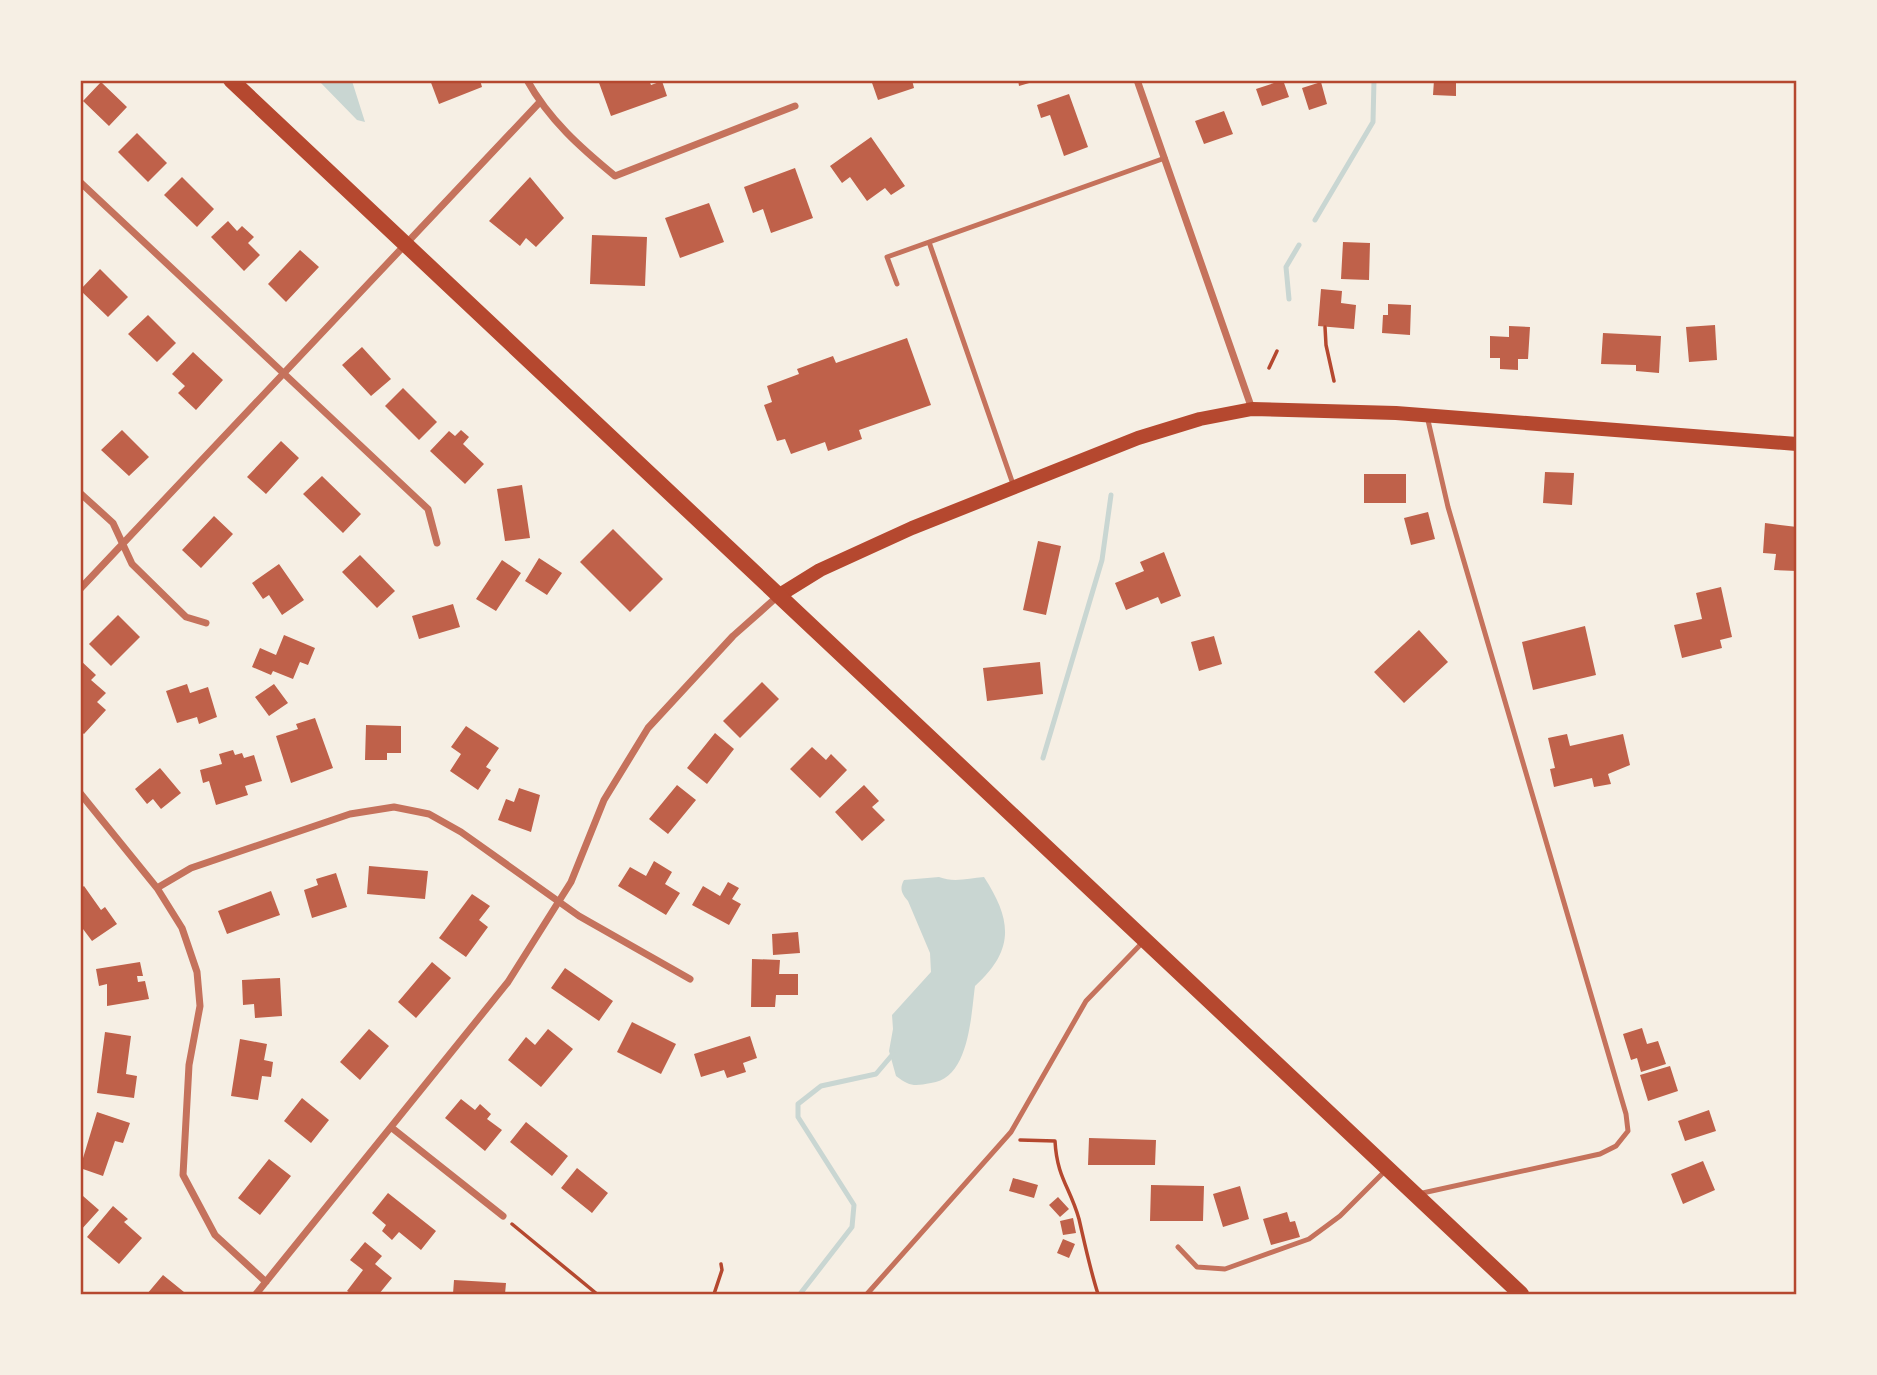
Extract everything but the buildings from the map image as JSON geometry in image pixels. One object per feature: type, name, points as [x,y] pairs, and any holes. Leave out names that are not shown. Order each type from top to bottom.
[{"type":"main road","points":[[231,80],[1521,1294]]},
{"type":"main road","points":[[778,596],[820,570],[1014,487],[1138,438],[1200,419],[1252,410],[1427,416],[1797,444]]},
{"type":"street","points":[[527,80],[539,103],[574,143],[615,176],[795,106]]},
{"type":"street","points":[[1137,80],[1252,410]]},
{"type":"street","points":[[80,589],[539,103]]},
{"type":"street","points":[[80,183],[428,509],[437,543]]},
{"type":"street","points":[[80,493],[113,523],[132,564],[186,617],[206,623]]},
{"type":"street","points":[[256,1294],[508,982],[571,881],[604,800],[648,728],[733,636],[778,596]]},
{"type":"street","points":[[80,793],[156,888],[182,928],[197,972],[200,1006],[189,1065],[183,1175],[215,1235],[266,1282]]},
{"type":"street","points":[[156,888],[191,868],[350,814],[394,807],[429,814],[461,832],[558,902],[690,979]]},
{"type":"street","points":[[392,1128],[503,1216]]},
{"type":"lane","points":[[897,284],[887,257],[1165,158]]},
{"type":"lane","points":[[929,242],[1014,487]]},
{"type":"lane","points":[[1415,1195],[1600,1154],[1616,1146],[1628,1131],[1448,507],[1427,416]]},
{"type":"lane","points":[[867,1294],[1011,1132],[1086,1001],[1144,940]]},
{"type":"lane","points":[[1178,1247],[1196,1268],[1225,1269],[1309,1239],[1340,1216],[1388,1168]]},
{"type":"path","points":[[1325,327],[1334,381]]},
{"type":"path","points":[[1269,368],[1277,351]]},
{"type":"path","points":[[1013,1148],[1022,1138],[1055,1141],[1056,1166],[1079,1218],[1085,1255],[1098,1294]]},
{"type":"path","points":[[503,1216],[597,1294]]},
{"type":"path","points":[[714,1294],[722,1270],[721,1264]]},
{"type":"shaded area","points":[[319,81],[352,81],[365,122],[357,120]]},
{"type":"shaded area","points":[[939,877],[956,880],[984,877],[1000,907],[1005,934],[997,960],[975,986],[969,1029],[961,1058],[944,1079],[913,1085],[896,1076],[889,1051],[893,1029],[892,1015],[931,972],[930,953],[901,889],[904,880]]},
{"type":"waterway","points":[[1315,220],[1373,122],[1374,80]]},
{"type":"waterway","points":[[1289,299],[1286,267],[1299,245]]},
{"type":"waterway","points":[[1043,758],[1102,560],[1111,495]]},
{"type":"waterway","points":[[800,1294],[852,1227],[854,1205],[798,1117],[798,1104],[821,1086],[876,1074],[893,1054]]}]
